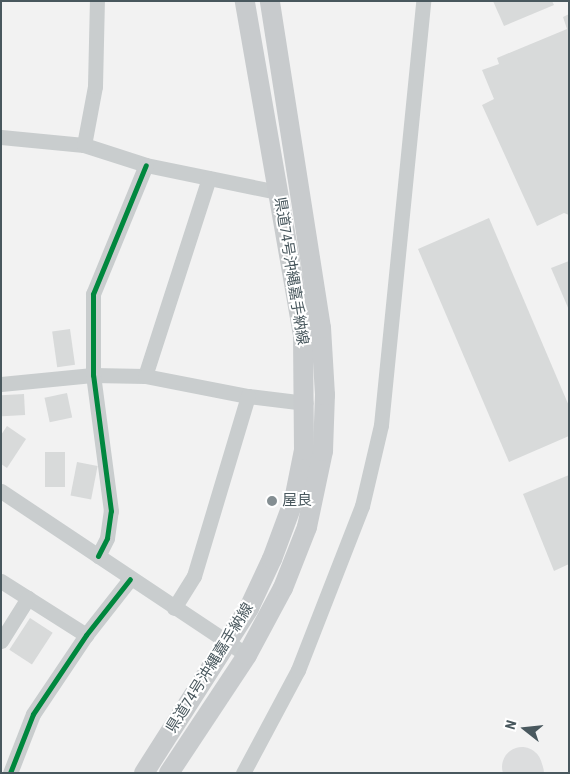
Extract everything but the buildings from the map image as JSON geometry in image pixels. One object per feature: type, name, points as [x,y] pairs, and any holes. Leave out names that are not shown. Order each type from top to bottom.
[{"type":"main road","name":"県道74号沖縄嘉手納線","points":[[144,773],[227,644],[272,559],[294,500],[304,450],[306,403],[303,335],[245,1]]},
{"type":"main road","name":"県道74号沖縄嘉手納線","points":[[169,773],[247,655],[283,588],[307,527],[322,459],[326,395],[321,328],[270,1]]},
{"type":"street","points":[[84,145],[95,86],[96,1]]},
{"type":"street","points":[[243,773],[298,670],[362,506],[383,403],[423,1]]},
{"type":"street","points":[[1,138],[84,145],[146,165],[278,192]]},
{"type":"street","points":[[98,556],[107,538],[111,511],[93,374],[93,294],[146,165]]},
{"type":"street","points":[[145,376],[209,178]]},
{"type":"street","points":[[1,384],[93,374],[145,376],[248,396],[306,403]]},
{"type":"street","points":[[174,608],[194,576],[248,396]]},
{"type":"street","points":[[1,491],[227,644],[247,655]]},
{"type":"street","points":[[10,773],[32,714],[86,636],[130,579]]},
{"type":"street","points":[[1,581],[86,636]]},
{"type":"street","points":[[1,641],[28,598]]},
{"type":"taxiway","points":[[522,767],[524,773]]},
{"type":"cycle path","points":[[98,556],[107,538],[111,511],[93,375],[93,294],[146,165]]},
{"type":"cycle path","points":[[10,773],[33,714],[86,635],[130,579]]},
{"type":"place","name":"屋良","points":[[272,501]]}]
